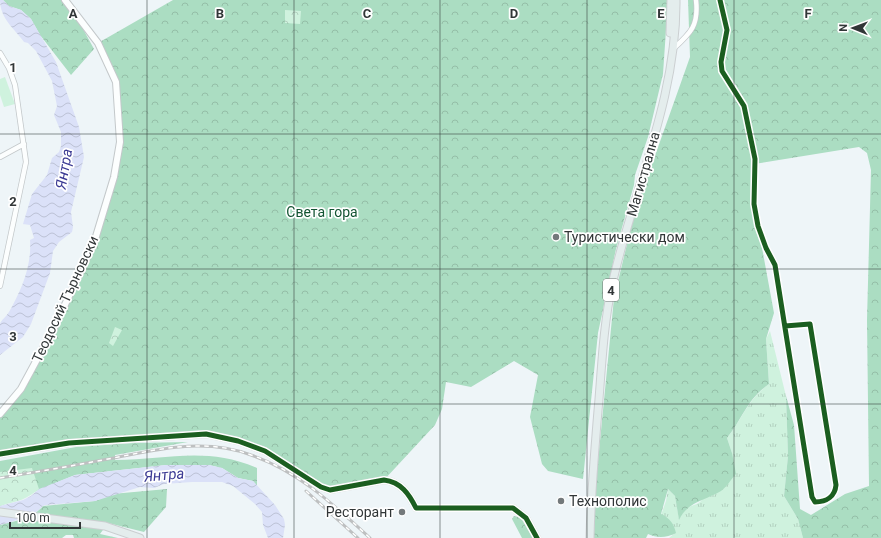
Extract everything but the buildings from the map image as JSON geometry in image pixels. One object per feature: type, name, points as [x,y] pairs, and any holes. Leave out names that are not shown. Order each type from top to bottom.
[{"type":"main road","name":"Магистрална","points":[[589,538],[591,468],[606,306],[615,263],[661,90],[670,41],[671,0]]},
{"type":"main road","name":"Магистрална","points":[[589,538],[608,306],[618,264],[661,109],[673,49],[676,0]]},
{"type":"main road","points":[[0,512],[105,526],[140,538]]},
{"type":"street","name":"Теодосий Търновски","points":[[0,414],[21,389],[54,328],[94,243],[114,177],[120,142],[116,82],[98,43],[65,0]]},
{"type":"street","points":[[673,49],[687,36],[696,22],[696,0]]},
{"type":"street","points":[[720,0],[727,30],[721,62],[722,71],[744,106],[755,160],[754,204],[758,226],[766,248],[775,265],[812,497],[815,502],[821,502],[833,496],[836,492],[836,485],[810,324],[785,326]]},
{"type":"street","points":[[0,53],[10,68],[15,85],[24,144],[25,172],[0,286]]},
{"type":"street","points":[[0,157],[24,144]]},
{"type":"street","points":[[0,454],[69,443],[206,434],[238,441],[265,452],[321,487],[330,490],[384,480],[392,481],[403,488],[416,508],[513,508],[526,518],[536,538]]},
{"type":"green space","points":[[3,0],[61,0],[77,18],[94,49],[71,75],[40,35],[31,19],[21,10],[9,6]]},
{"type":"green space","name":"Света гора","points":[[173,0],[668,0],[663,74],[648,137],[635,175],[634,185],[616,249],[598,333],[583,479],[548,471],[542,464],[530,417],[538,375],[514,361],[471,387],[446,382],[442,409],[435,425],[384,480],[330,490],[265,451],[206,434],[69,443],[0,454],[0,414],[21,389],[94,243],[120,142],[116,82],[98,43]]},
{"type":"green space","points":[[688,0],[881,0],[881,538],[803,538],[798,519],[784,496],[788,456],[786,396],[794,425],[800,509],[811,515],[845,494],[869,486],[867,320],[871,170],[867,153],[859,147],[754,164],[753,183],[758,226],[774,313],[766,339],[769,384],[750,402],[727,438],[732,453],[736,474],[721,491],[692,505],[682,514],[679,520],[675,496],[668,489],[661,514],[667,517],[671,522],[676,533],[662,537],[648,534],[646,538],[594,538],[595,492],[614,298],[634,215],[690,57]]},
{"type":"green space","points":[[285,10],[301,11],[300,24],[285,23]]},
{"type":"green space","points":[[5,77],[15,104],[4,107],[0,95],[0,79]]},
{"type":"green space","points":[[115,327],[122,330],[113,346],[109,343]]},
{"type":"green space","points":[[770,331],[786,396],[788,456],[784,496],[798,519],[803,538],[669,538],[675,533],[661,515],[668,489],[675,496],[679,519],[685,510],[702,500],[710,489],[732,453],[727,438],[755,396],[769,384],[766,339]]},
{"type":"green space","points":[[188,442],[115,455],[115,460],[186,456],[220,457],[238,461],[257,468],[257,486],[253,481],[238,478],[222,468],[209,465],[166,465],[75,475],[0,506],[0,461],[76,447],[134,443]]},
{"type":"green space","points":[[32,468],[39,489],[24,499],[0,506],[0,472]]},
{"type":"green space","points":[[167,489],[166,507],[144,532],[108,523],[100,534],[118,538],[74,538],[73,535],[66,535],[62,538],[0,538],[0,525],[17,521],[29,516],[43,506],[95,501],[112,494]]},
{"type":"green space","points":[[514,516],[521,518],[533,538],[522,538],[512,519]]},
{"type":"water","name":"Янтра","points":[[0,0],[3,0],[9,6],[21,10],[31,19],[56,62],[79,127],[84,157],[71,212],[73,227],[72,232],[59,242],[53,251],[50,273],[31,324],[23,337],[0,355],[0,324],[18,296],[27,269],[30,240],[34,238],[30,225],[23,224],[32,194],[47,175],[52,158],[59,152],[61,146],[61,132],[54,115],[57,106],[52,81],[36,51],[28,43],[24,42],[5,18],[2,13]]},
{"type":"water","name":"Янтра","points":[[166,465],[209,465],[222,468],[238,478],[253,481],[275,505],[284,519],[285,525],[283,538],[268,538],[263,525],[262,512],[255,504],[233,486],[222,482],[164,484],[154,488],[140,487],[95,501],[46,505],[36,512],[0,525],[0,506],[23,500],[31,496],[39,489],[75,475]]},
{"type":"railway","points":[[0,478],[162,449],[197,446],[215,447],[251,455],[284,470],[329,501],[370,538]]},
{"type":"railway","points":[[306,491],[358,538]]},
{"type":"cycle path","points":[[720,0],[727,30],[721,62],[722,71],[744,106],[755,159],[754,204],[758,226],[766,248],[775,265],[812,497],[815,502],[819,502],[830,498],[836,485],[810,324],[785,326]]},
{"type":"cycle path","points":[[0,454],[69,443],[206,434],[238,441],[265,451],[321,487],[330,490],[384,480],[400,486],[416,508],[513,508],[526,518],[537,538]]},
{"type":"place","name":"Туристически дом","points":[[556,237]]},
{"type":"place","name":"Технополис","points":[[561,501]]},
{"type":"place","name":"Ресторант","points":[[402,512]]}]
